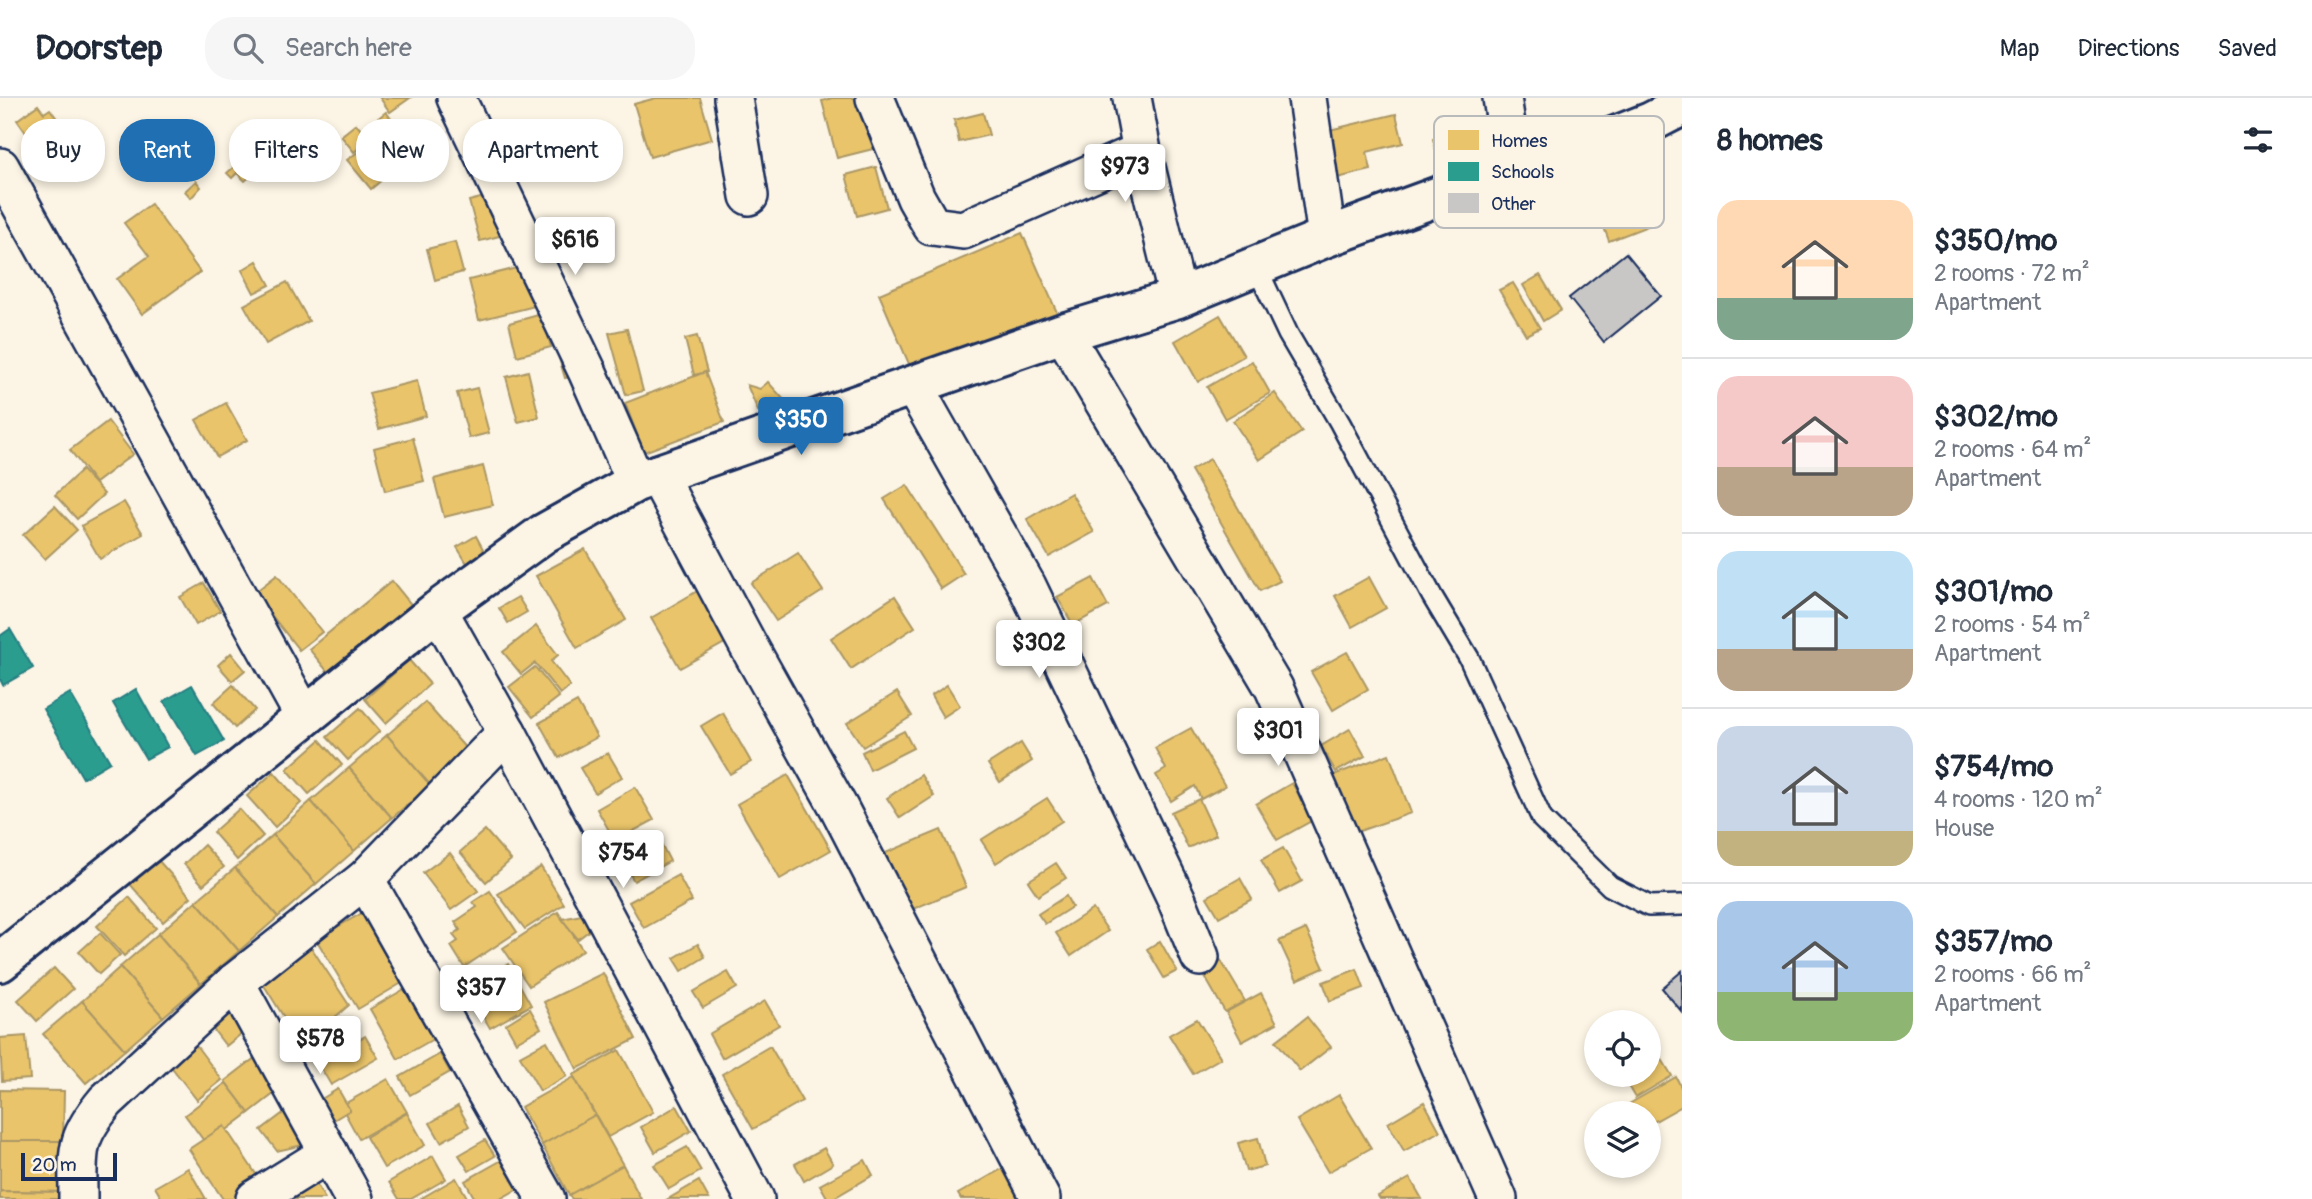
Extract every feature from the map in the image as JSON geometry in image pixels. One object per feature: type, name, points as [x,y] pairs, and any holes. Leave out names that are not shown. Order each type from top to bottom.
[{"type":"street","points":[[456,98],[589,373],[646,478],[748,645],[839,808],[1041,1199]]},
{"type":"street","points":[[733,98],[749,196]]},
{"type":"street","points":[[875,98],[916,198],[932,226],[963,230],[1142,150]]},
{"type":"street","points":[[1132,98],[1178,298]]},
{"type":"street","points":[[1307,98],[1327,237]]},
{"type":"street","points":[[1502,98],[1505,116]]},
{"type":"street","points":[[1663,116],[1682,106]]},
{"type":"street","points":[[0,167],[304,716]]},
{"type":"street","points":[[0,962],[438,610],[543,534],[646,478],[1063,333],[1178,298],[1327,237],[1434,198]]},
{"type":"street","points":[[1063,333],[1274,688],[1498,1199]]},
{"type":"street","points":[[914,387],[1027,586],[1176,898],[1200,957]]},
{"type":"street","points":[[438,610],[507,732],[755,1199]]},
{"type":"street","points":[[78,1199],[78,1150],[88,1122],[106,1101],[235,982],[365,879],[507,732]]},
{"type":"street","points":[[365,879],[546,1199]]},
{"type":"street","points":[[235,982],[354,1199]]},
{"type":"street","points":[[255,1199],[329,1153]]},
{"type":"lane","points":[[1256,266],[1288,334],[1469,658],[1542,819],[1610,886],[1649,906],[1682,905]]},
{"type":"building: Homes","points":[[380,98],[410,98],[390,112]]},
{"type":"building: Homes","points":[[656,98],[700,98],[712,139],[650,157],[634,104]]},
{"type":"building: Homes","points":[[832,98],[860,98],[873,149],[837,158],[822,101]]},
{"type":"building: Homes","points":[[38,105],[44,113],[50,109],[57,119],[21,119],[21,126],[17,120]]},
{"type":"building: Homes","points":[[386,112],[391,119],[377,119]]},
{"type":"building: Homes","points":[[983,113],[989,135],[959,142],[954,120]]},
{"type":"building: Homes","points":[[1396,114],[1403,143],[1367,152],[1371,170],[1333,179],[1321,132]]},
{"type":"building: Homes","points":[[356,124],[356,150],[354,152],[342,135]]},
{"type":"building: Homes","points":[[356,153],[356,171],[347,160]]},
{"type":"building: Homes","points":[[876,167],[887,208],[857,216],[846,175]]},
{"type":"building: Homes","points":[[195,182],[201,187],[191,198],[185,191]]},
{"type":"building: Homes","points":[[365,182],[379,182],[371,189]]},
{"type":"building: Homes","points":[[500,193],[511,233],[480,241],[469,201]]},
{"type":"building: Homes","points":[[151,204],[200,272],[142,314],[117,279],[149,256],[124,223]]},
{"type":"building: Homes","points":[[1604,228],[1643,228],[1609,241]]},
{"type":"building: Homes","points":[[1022,233],[1059,317],[915,378],[879,294]]},
{"type":"building: Homes","points":[[455,242],[463,272],[435,280],[427,249]]},
{"type":"building: Homes","points":[[257,261],[270,285],[254,293],[242,270]]},
{"type":"building: Homes","points":[[529,265],[539,305],[479,320],[469,280]]},
{"type":"building: Homes","points":[[1540,275],[1561,310],[1543,321],[1523,285]]},
{"type":"building: Homes","points":[[287,282],[309,321],[266,344],[244,305]]},
{"type":"building: Homes","points":[[1513,283],[1540,328],[1526,335],[1499,290]]},
{"type":"building: Homes","points":[[542,314],[551,347],[517,356],[509,323]]},
{"type":"building: Homes","points":[[1220,315],[1244,356],[1198,382],[1175,341]]},
{"type":"building: Homes","points":[[627,329],[643,391],[626,395],[609,333]]},
{"type":"building: Homes","points":[[697,336],[707,372],[694,375],[685,339]]},
{"type":"building: Homes","points":[[574,354],[580,375],[565,378],[559,358]]},
{"type":"building: Homes","points":[[1252,361],[1270,393],[1225,419],[1207,387]]},
{"type":"building: Homes","points":[[528,371],[539,417],[518,422],[506,377]]},
{"type":"building: Homes","points":[[705,372],[724,422],[644,452],[625,403]]},
{"type":"building: Homes","points":[[417,381],[426,416],[379,429],[369,393]]},
{"type":"building: Homes","points":[[768,382],[786,402],[758,411],[747,385],[760,389]]},
{"type":"building: Homes","points":[[477,388],[489,433],[469,438],[457,393]]},
{"type":"building: Homes","points":[[1275,393],[1302,432],[1259,460],[1233,421]]},
{"type":"building: Homes","points":[[226,403],[247,440],[217,457],[196,420]]},
{"type":"building: Homes","points":[[108,421],[133,454],[95,483],[70,450]]},
{"type":"building: Homes","points":[[413,438],[424,481],[385,491],[374,448]]},
{"type":"building: Homes","points":[[1210,459],[1280,581],[1260,591],[1191,470]]},
{"type":"building: Homes","points":[[483,466],[493,505],[444,517],[434,479]]},
{"type":"building: Homes","points":[[82,470],[104,494],[77,519],[55,495]]},
{"type":"building: Homes","points":[[907,485],[964,574],[941,589],[884,499]]},
{"type":"building: Homes","points":[[1071,493],[1094,532],[1049,557],[1027,519]]},
{"type":"building: Homes","points":[[124,502],[143,534],[100,559],[81,526]]},
{"type":"building: Homes","points":[[55,506],[77,530],[45,559],[23,535]]},
{"type":"building: Homes","points":[[476,536],[489,560],[471,570],[457,547]]},
{"type":"building: Homes","points":[[585,549],[626,620],[577,648],[536,576]]},
{"type":"building: Homes","points":[[798,553],[823,591],[776,621],[751,583]]},
{"type":"building: Homes","points":[[277,575],[322,632],[299,650],[254,593]]},
{"type":"building: Homes","points":[[1369,577],[1386,608],[1352,627],[1335,596]]},
{"type":"building: Homes","points":[[1093,578],[1108,606],[1073,625],[1057,597]]},
{"type":"building: Homes","points":[[392,581],[414,608],[332,677],[309,649]]},
{"type":"building: Homes","points":[[204,583],[220,611],[196,625],[180,597]]},
{"type":"building: Homes","points":[[699,590],[728,641],[680,668],[651,618]]},
{"type":"building: Homes","points":[[895,596],[915,627],[851,669],[831,638]]},
{"type":"building: Homes","points":[[518,597],[527,612],[508,623],[499,608]]},
{"type":"building: Homes","points":[[536,626],[558,655],[551,661],[570,686],[560,694],[535,663],[521,674],[503,652]]},
{"type":"building: Homes","points":[[1347,652],[1368,689],[1333,710],[1311,672]]},
{"type":"building: Homes","points":[[231,653],[245,670],[232,681],[218,665]]},
{"type":"building: Homes","points":[[409,660],[430,684],[386,723],[365,699]]},
{"type":"building: Homes","points":[[535,667],[559,697],[533,717],[509,687]]},
{"type":"building: Homes","points":[[233,685],[255,710],[235,728],[213,703]]},
{"type":"building: Homes","points":[[947,685],[960,706],[943,717],[931,696]]},
{"type":"building: Homes","points":[[897,692],[912,716],[863,747],[847,723]]},
{"type":"building: Homes","points":[[425,702],[468,751],[430,785],[387,735]]},
{"type":"building: Homes","points":[[577,702],[597,737],[559,758],[539,723]]},
{"type":"building: Homes","points":[[360,708],[380,731],[348,760],[327,737]]},
{"type":"building: Homes","points":[[723,713],[751,762],[730,774],[701,726]]},
{"type":"building: Homes","points":[[1191,728],[1225,786],[1201,799],[1195,786],[1171,801],[1156,775],[1166,769],[1155,748]]},
{"type":"building: Homes","points":[[1350,729],[1365,756],[1336,772],[1321,746]]},
{"type":"building: Homes","points":[[904,731],[913,748],[870,770],[862,752]]},
{"type":"building: Homes","points":[[387,735],[430,785],[392,818],[349,768]]},
{"type":"building: Homes","points":[[320,740],[342,765],[309,794],[287,769]]},
{"type":"building: Homes","points":[[1021,743],[1032,761],[1000,782],[988,764]]},
{"type":"building: Homes","points":[[608,753],[622,777],[595,793],[580,768]]},
{"type":"building: Homes","points":[[1389,754],[1411,813],[1348,835],[1318,781]]},
{"type":"building: Homes","points":[[349,768],[392,818],[354,851],[311,801]]},
{"type":"building: Homes","points":[[274,772],[301,803],[275,827],[247,796]]},
{"type":"building: Homes","points":[[788,775],[831,850],[780,879],[737,804]]},
{"type":"building: Homes","points":[[921,775],[934,796],[900,818],[887,798]]},
{"type":"building: Homes","points":[[1292,783],[1313,820],[1277,840],[1256,804]]},
{"type":"building: Homes","points":[[635,787],[654,820],[615,841],[597,809]]},
{"type":"building: Homes","points":[[1047,798],[1062,821],[996,863],[981,840]]},
{"type":"building: Homes","points":[[1199,799],[1216,835],[1188,848],[1171,812]]},
{"type":"building: Homes","points":[[311,801],[354,851],[316,884],[273,835]]},
{"type":"building: Homes","points":[[239,809],[263,836],[237,860],[213,832]]},
{"type":"building: Homes","points":[[485,830],[511,860],[486,882],[460,852]]},
{"type":"building: Homes","points":[[941,830],[966,887],[908,911],[883,854]]},
{"type":"building: Homes","points":[[273,835],[316,884],[278,917],[235,868]]},
{"type":"building: Homes","points":[[658,838],[670,861],[634,881],[621,859]]},
{"type":"building: Homes","points":[[204,845],[224,867],[203,885],[184,864]]},
{"type":"building: Homes","points":[[1283,848],[1302,881],[1280,893],[1261,860]]},
{"type":"building: Homes","points":[[450,853],[478,891],[451,910],[423,873]]},
{"type":"building: Homes","points":[[158,860],[191,897],[163,922],[130,884]]},
{"type":"building: Homes","points":[[1056,863],[1066,878],[1038,896],[1028,881]]},
{"type":"building: Homes","points":[[541,867],[564,904],[525,929],[498,894]]},
{"type":"building: Homes","points":[[235,868],[278,917],[239,951],[196,901]]},
{"type":"building: Homes","points":[[678,875],[692,901],[644,928],[629,902]]},
{"type":"building: Homes","points":[[1240,878],[1252,899],[1219,917],[1207,897]]},
{"type":"building: Homes","points":[[490,891],[517,932],[464,967],[451,946],[458,941],[453,935],[460,930],[455,922],[477,907],[473,902]]},
{"type":"building: Homes","points":[[1066,896],[1072,907],[1045,924],[1038,914]]},
{"type":"building: Homes","points":[[129,897],[156,928],[124,956],[97,926]]},
{"type":"building: Homes","points":[[196,901],[239,951],[201,984],[158,934]]},
{"type":"building: Homes","points":[[371,908],[412,977],[358,1009],[316,939]]},
{"type":"building: Homes","points":[[1093,909],[1108,931],[1071,956],[1056,933]]},
{"type":"building: Homes","points":[[558,912],[583,950],[529,986],[503,948]]},
{"type":"building: Homes","points":[[586,914],[595,926],[578,939],[562,919]]},
{"type":"building: Homes","points":[[1306,929],[1324,968],[1297,980],[1279,941]]},
{"type":"building: Homes","points":[[100,933],[120,955],[99,974],[79,952]]},
{"type":"building: Homes","points":[[158,934],[201,984],[163,1017],[120,967]]},
{"type":"building: Homes","points":[[305,938],[349,1005],[302,1046],[260,979]]},
{"type":"building: Homes","points":[[1160,941],[1177,971],[1164,978],[1147,949]]},
{"type":"building: Homes","points":[[698,944],[705,957],[682,971],[674,958]]},
{"type":"building: Homes","points":[[1220,959],[1245,1001],[1225,1012],[1201,970]]},
{"type":"building: Homes","points":[[508,964],[531,1005],[490,1028],[466,987]]},
{"type":"building: Homes","points":[[120,967],[163,1017],[125,1050],[82,1001]]},
{"type":"building: Homes","points":[[54,968],[73,989],[37,1021],[18,1000]]},
{"type":"building: Homes","points":[[1357,969],[1364,988],[1330,1001],[1323,982]]},
{"type":"building: Homes","points":[[728,972],[737,988],[703,1008],[693,992]]},
{"type":"building: Homes","points":[[603,973],[636,1039],[577,1069],[544,1002]]},
{"type":"building: Homes","points":[[413,984],[442,1034],[398,1059],[370,1009]]},
{"type":"building: Homes","points":[[1261,993],[1277,1023],[1242,1042],[1226,1012]]},
{"type":"building: Homes","points":[[82,1001],[125,1050],[86,1083],[43,1034]]},
{"type":"building: Homes","points":[[765,1001],[779,1025],[722,1058],[709,1034]]},
{"type":"building: Homes","points":[[230,1008],[246,1030],[226,1046],[209,1024]]},
{"type":"building: Homes","points":[[530,1009],[541,1028],[516,1042],[506,1024]]},
{"type":"building: Homes","points":[[1307,1017],[1331,1047],[1300,1071],[1276,1041]]},
{"type":"building: Homes","points":[[1197,1019],[1221,1058],[1193,1074],[1169,1035]]},
{"type":"building: Homes","points":[[26,1036],[30,1079],[2,1081],[0,1038]]},
{"type":"building: Homes","points":[[189,1036],[222,1080],[197,1100],[163,1056]]},
{"type":"building: Homes","points":[[365,1036],[378,1058],[331,1085],[318,1063]]},
{"type":"building: Homes","points":[[547,1041],[567,1076],[540,1091],[520,1056]]},
{"type":"building: Homes","points":[[770,1046],[802,1101],[753,1129],[722,1074]]},
{"type":"building: Homes","points":[[619,1050],[653,1112],[608,1137],[573,1075]]},
{"type":"building: Homes","points":[[260,1054],[284,1086],[249,1113],[225,1081]]},
{"type":"building: Homes","points":[[440,1054],[450,1072],[410,1095],[400,1077]]},
{"type":"building: Homes","points":[[1661,1058],[1672,1076],[1661,1083]]},
{"type":"building: Homes","points":[[574,1077],[595,1115],[542,1145],[521,1107]]},
{"type":"building: Homes","points":[[1676,1077],[1682,1089],[1682,1106],[1661,1118],[1661,1101],[1634,1101]]},
{"type":"building: Homes","points":[[388,1079],[407,1112],[359,1139],[341,1106]]},
{"type":"building: Homes","points":[[226,1083],[249,1113],[207,1145],[185,1115]]},
{"type":"building: Homes","points":[[1629,1087],[1654,1087],[1635,1098]]},
{"type":"building: Homes","points":[[338,1089],[350,1110],[327,1124],[315,1103]]},
{"type":"building: Homes","points":[[0,1090],[64,1091],[63,1141],[0,1141]]},
{"type":"building: Homes","points":[[1339,1095],[1371,1148],[1328,1172],[1297,1120]]},
{"type":"building: Homes","points":[[1424,1102],[1440,1131],[1404,1151],[1388,1123]]},
{"type":"building: Homes","points":[[458,1106],[469,1126],[441,1142],[430,1123]]},
{"type":"building: Homes","points":[[677,1106],[691,1131],[655,1152],[641,1127]]},
{"type":"building: Homes","points":[[290,1108],[316,1142],[277,1151],[261,1130]]},
{"type":"building: Homes","points":[[407,1113],[425,1145],[384,1168],[366,1137]]},
{"type":"building: Homes","points":[[595,1115],[623,1165],[569,1195],[542,1145]]},
{"type":"building: Homes","points":[[224,1126],[268,1192],[258,1199],[223,1199],[189,1149]]},
{"type":"building: Homes","points":[[1258,1138],[1265,1166],[1246,1171],[1238,1143]]},
{"type":"building: Homes","points":[[485,1140],[495,1156],[469,1171],[459,1155]]},
{"type":"building: Homes","points":[[0,1141],[63,1141],[63,1192],[0,1191]]},
{"type":"building: Homes","points":[[687,1147],[701,1171],[669,1189],[654,1165]]},
{"type":"building: Homes","points":[[824,1148],[833,1164],[804,1181],[795,1164]]},
{"type":"building: Homes","points":[[433,1156],[446,1179],[411,1199],[399,1199],[389,1182]]},
{"type":"building: Homes","points":[[509,1156],[525,1185],[500,1199],[475,1199],[465,1181]]},
{"type":"building: Homes","points":[[865,1160],[873,1175],[828,1199],[820,1185]]},
{"type":"building: Homes","points":[[1014,1162],[1035,1199],[961,1199],[958,1194]]},
{"type":"building: Homes","points":[[623,1165],[641,1199],[572,1199],[569,1195]]},
{"type":"building: Homes","points":[[188,1168],[206,1199],[162,1199],[155,1187]]},
{"type":"building: Homes","points":[[308,1169],[325,1199],[290,1199]]},
{"type":"building: Homes","points":[[456,1178],[468,1199],[420,1199]]},
{"type":"building: Homes","points":[[1410,1178],[1422,1199],[1380,1199],[1378,1196]]},
{"type":"building: Homes","points":[[699,1181],[709,1199],[668,1199]]},
{"type":"building: Homes","points":[[0,1191],[63,1192],[63,1199],[0,1199]]},
{"type":"building: Schools","points":[[10,629],[33,668],[3,685],[0,679],[0,636]]},
{"type":"building: Schools","points":[[192,685],[224,741],[197,756],[164,701]]},
{"type":"building: Schools","points":[[136,689],[168,747],[146,759],[113,703]]},
{"type":"building: Schools","points":[[70,693],[110,762],[83,778],[43,709]]},
{"type":"building: Other","points":[[1626,253],[1661,296],[1604,342],[1569,298]]},
{"type":"building: Other","points":[[1682,971],[1682,1012],[1662,988]]}]
